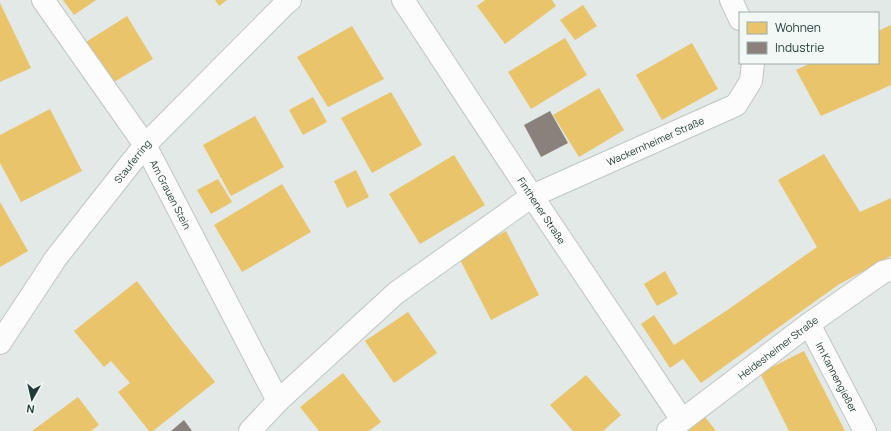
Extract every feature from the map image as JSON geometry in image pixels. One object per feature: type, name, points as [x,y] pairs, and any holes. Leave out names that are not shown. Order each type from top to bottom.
[{"type":"street","name":"Am Grauen Stein","points":[[43,0],[145,146],[278,401]]},
{"type":"street","name":"Stauferring","points":[[0,343],[56,258],[145,146],[290,0]]},
{"type":"street","name":"Finthener Straße","points":[[403,0],[532,196],[675,426]]},
{"type":"street","points":[[731,0],[739,17]]},
{"type":"street","name":"Wackernheimer Straße","points":[[532,196],[736,105],[751,81],[753,64]]},
{"type":"street","points":[[250,431],[278,401],[396,293],[532,196]]},
{"type":"street","name":"Heidesheimer Straße","points":[[675,426],[809,324],[883,272],[891,270]]},
{"type":"street","name":"Im Kannengießer","points":[[809,324],[866,431]]},
{"type":"building: Wohnen","points":[[63,0],[96,0],[74,15]]},
{"type":"building: Wohnen","points":[[215,0],[227,0],[219,6]]},
{"type":"building: Wohnen","points":[[485,0],[552,0],[556,6],[505,44],[477,6]]},
{"type":"building: Wohnen","points":[[0,3],[31,68],[0,82]]},
{"type":"building: Wohnen","points":[[583,5],[597,26],[575,40],[560,20]]},
{"type":"building: Wohnen","points":[[127,16],[153,59],[114,82],[86,42]]},
{"type":"building: Wohnen","points":[[891,25],[891,85],[821,116],[796,70],[809,64],[879,64],[879,31]]},
{"type":"building: Wohnen","points":[[352,26],[384,79],[328,107],[297,57]]},
{"type":"building: Wohnen","points":[[565,38],[587,75],[531,109],[508,72]]},
{"type":"building: Wohnen","points":[[692,43],[718,89],[662,120],[636,75]]},
{"type":"building: Wohnen","points":[[599,88],[624,130],[579,157],[553,115]]},
{"type":"building: Wohnen","points":[[391,92],[422,145],[372,173],[341,118]]},
{"type":"building: Wohnen","points":[[313,97],[327,122],[303,135],[289,110]]},
{"type":"building: Wohnen","points":[[50,109],[82,171],[21,202],[0,163],[0,135]]},
{"type":"building: Wohnen","points":[[255,116],[284,167],[231,196],[203,145]]},
{"type":"building: Wohnen","points":[[824,154],[860,212],[891,198],[891,256],[838,285],[701,383],[683,359],[670,368],[641,324],[654,315],[674,345],[726,311],[817,247],[778,180]]},
{"type":"building: Wohnen","points":[[454,155],[485,205],[420,244],[389,194]]},
{"type":"building: Wohnen","points":[[356,170],[369,197],[347,208],[334,181]]},
{"type":"building: Wohnen","points":[[218,179],[232,202],[211,214],[197,190]]},
{"type":"building: Wohnen","points":[[282,184],[311,232],[242,272],[214,225]]},
{"type":"building: Wohnen","points":[[0,202],[28,251],[0,267]]},
{"type":"building: Wohnen","points":[[506,231],[539,295],[491,320],[458,256]]},
{"type":"building: Wohnen","points":[[665,271],[678,294],[657,306],[644,284]]},
{"type":"building: Wohnen","points":[[137,281],[215,382],[153,431],[149,431],[118,392],[130,383],[111,361],[104,367],[74,331]]},
{"type":"building: Wohnen","points":[[408,312],[437,353],[394,383],[365,341]]},
{"type":"building: Wohnen","points":[[804,351],[845,431],[789,431],[760,373]]},
{"type":"building: Wohnen","points":[[343,373],[381,422],[369,431],[319,431],[300,407]]},
{"type":"building: Wohnen","points":[[586,375],[621,415],[603,431],[573,431],[550,405]]},
{"type":"building: Wohnen","points":[[78,397],[99,425],[91,431],[32,431]]},
{"type":"building: Wohnen","points":[[705,417],[716,431],[688,431]]},
{"type":"building: Industrie","points":[[550,111],[568,143],[541,157],[524,125]]},
{"type":"building: Industrie","points":[[184,420],[192,431],[171,431]]}]
